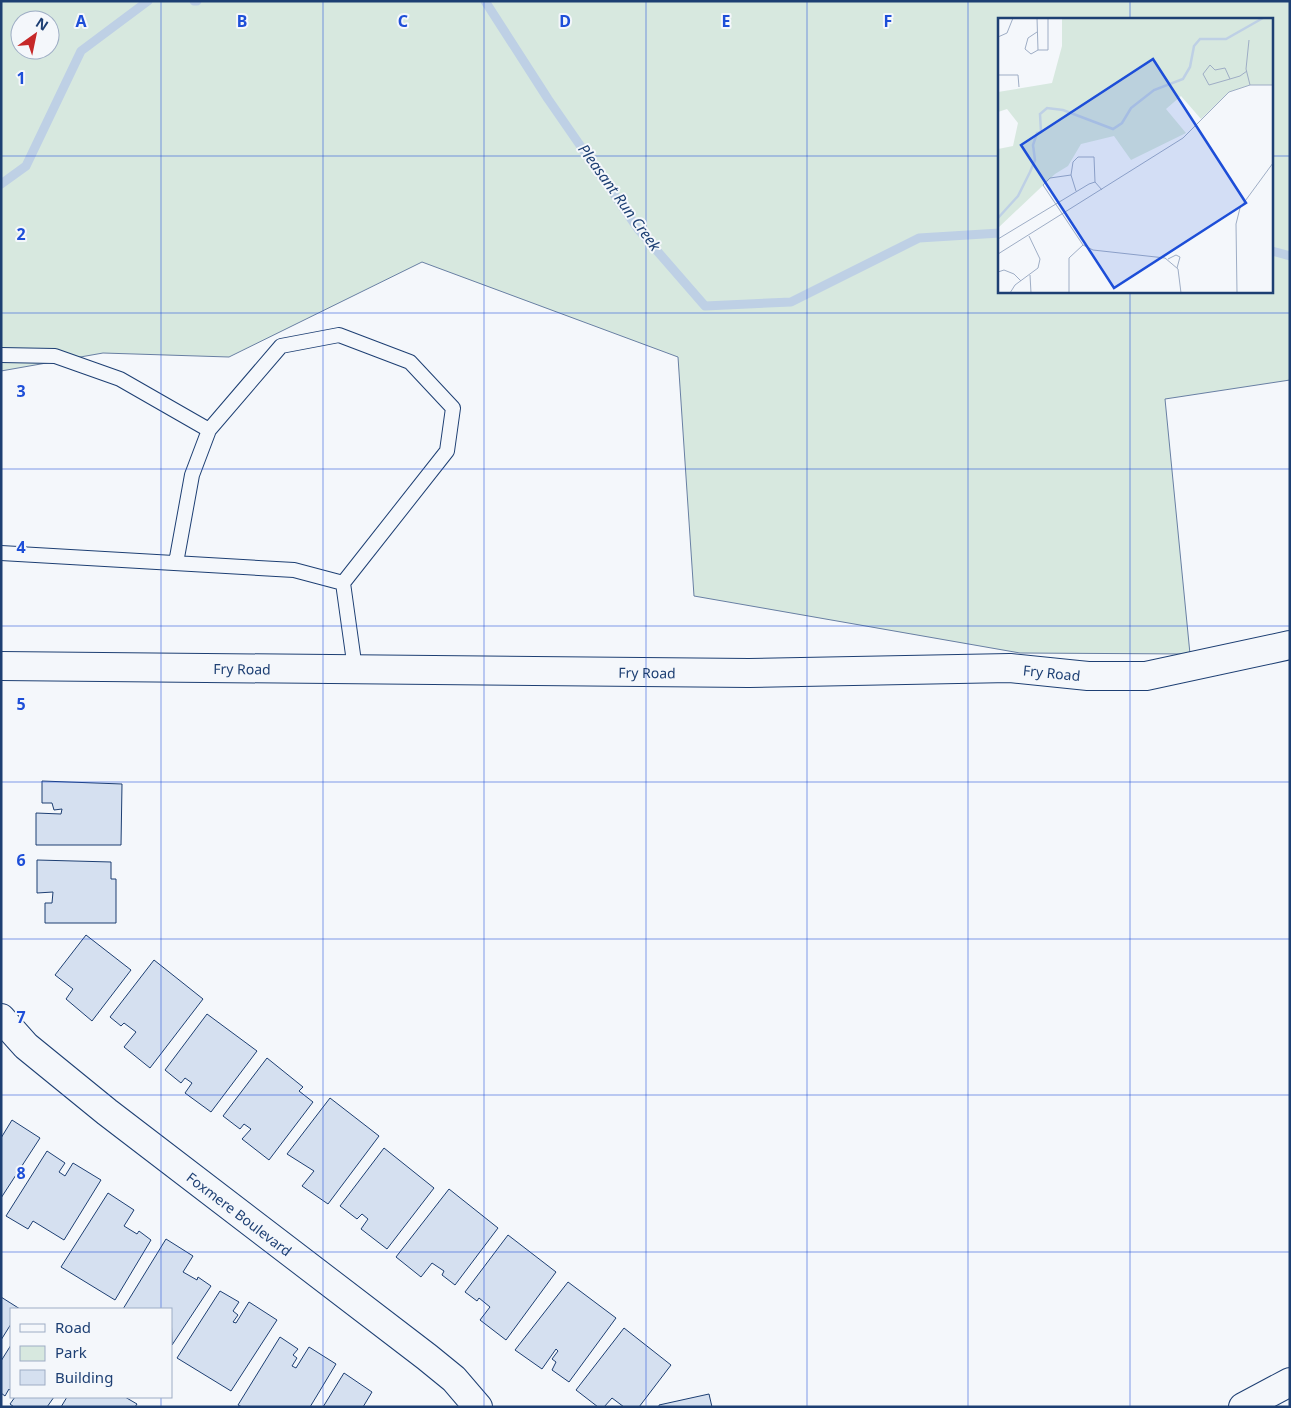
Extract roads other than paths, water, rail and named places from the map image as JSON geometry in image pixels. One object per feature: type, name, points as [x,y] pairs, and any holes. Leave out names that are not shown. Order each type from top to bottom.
[{"type":"street","name":"Fry Road","points":[[1,666],[749,673],[1010,668],[1088,676],[1146,676],[1290,646]]},
{"type":"street","name":"Foxmere Boulevard","points":[[1,1018],[26,1046],[108,1112],[454,1379],[478,1407]]},
{"type":"street","points":[[1243,1407],[1290,1382]]},
{"type":"lane","points":[[176,563],[192,475],[209,430],[281,346],[338,335],[410,362],[453,408],[447,451],[343,583],[355,669]]},
{"type":"lane","points":[[1,355],[55,356],[120,380],[209,430]]},
{"type":"lane","points":[[1,552],[294,570],[343,583]]},
{"type":"waterway","name":"Pleasant Run Creek","points":[[1,184],[26,166],[81,51],[148,1]]},
{"type":"waterway","name":"Pleasant Run Creek","points":[[485,1],[548,99],[638,229],[705,306],[791,302],[919,238],[998,233]]},
{"type":"waterway","name":"Pleasant Run Creek","points":[[1274,252],[1290,256]]}]
